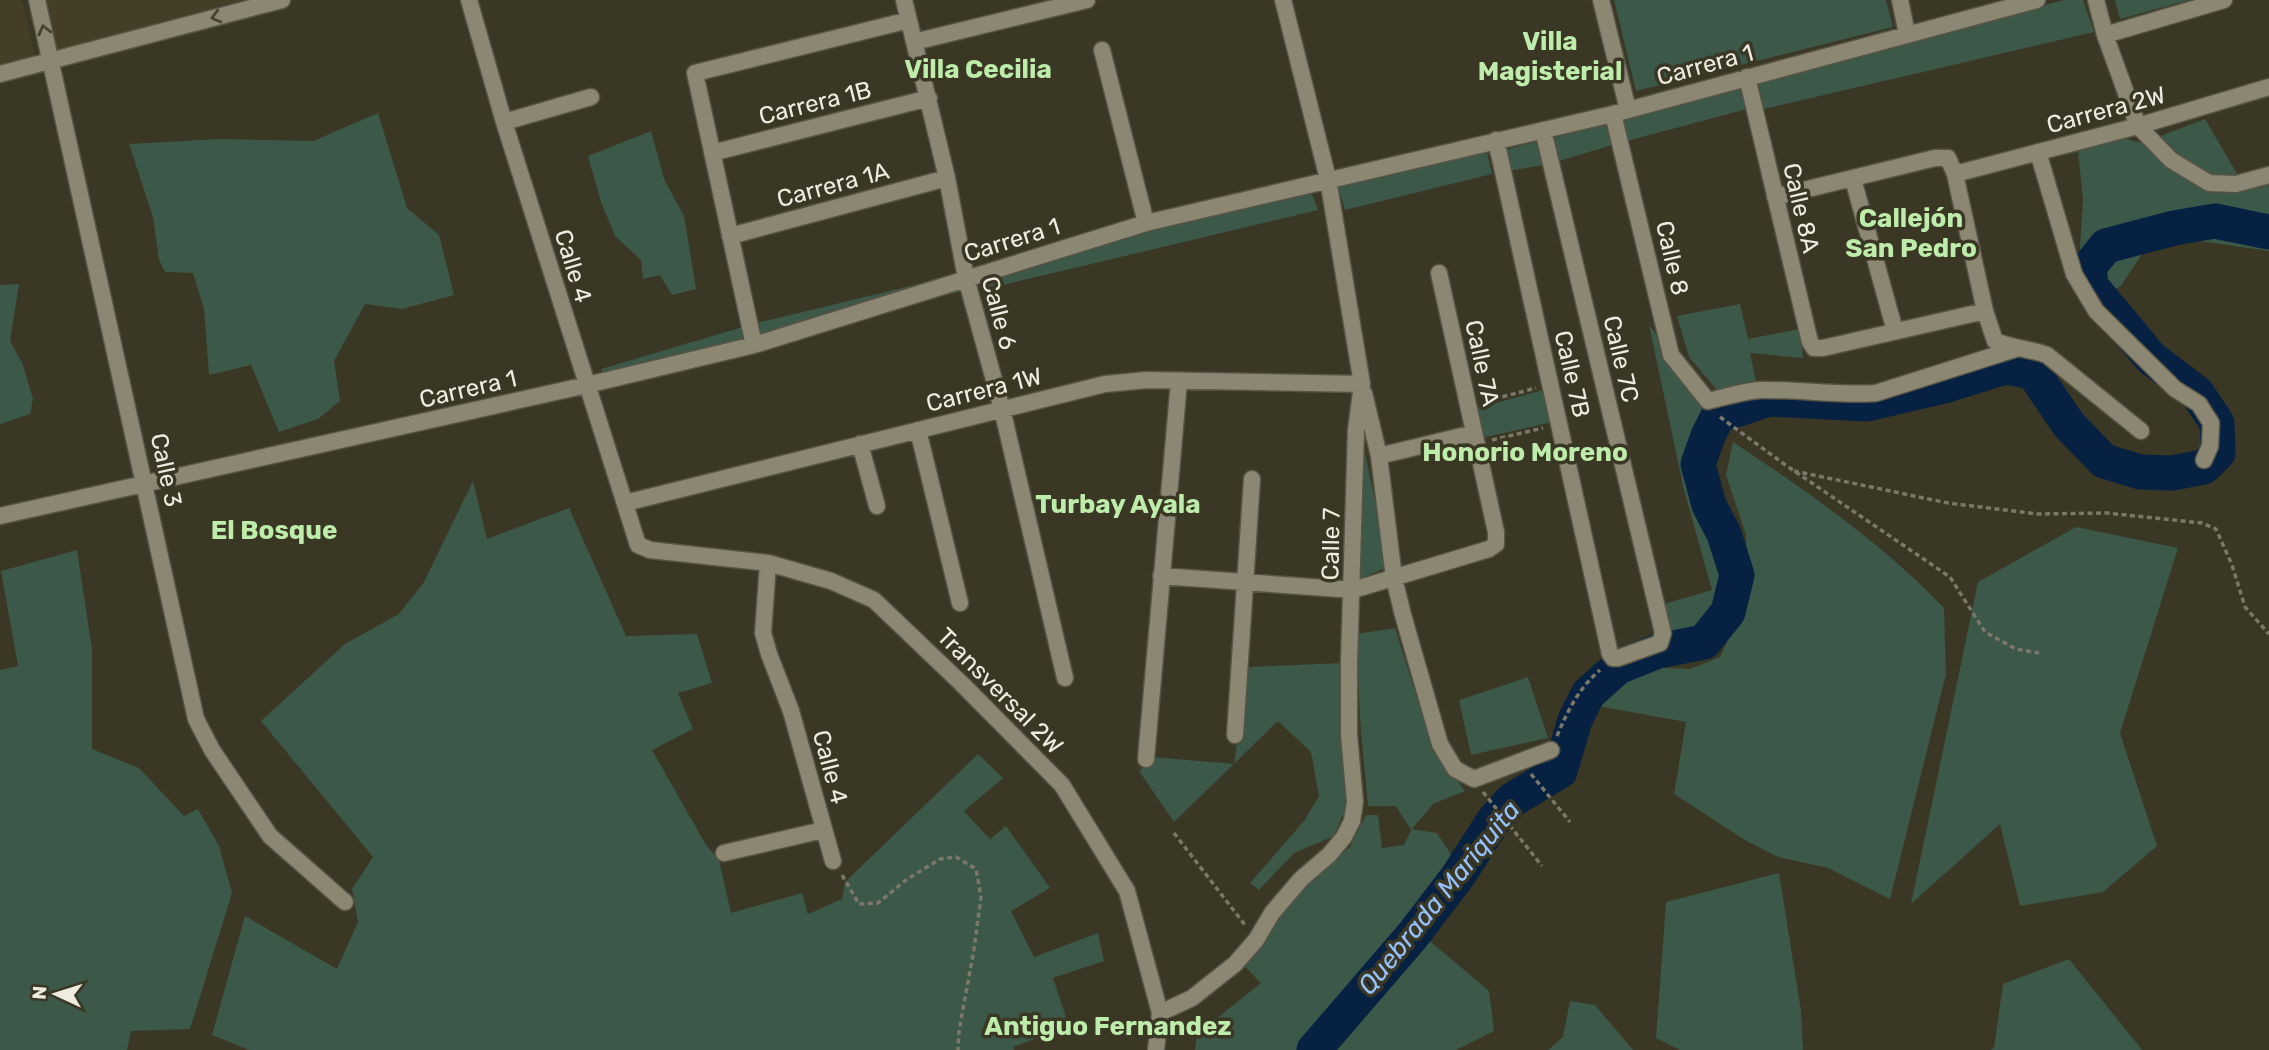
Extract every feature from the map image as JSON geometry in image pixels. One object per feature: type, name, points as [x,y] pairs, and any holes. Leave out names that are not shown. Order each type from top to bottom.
[{"type":"street","name":"Calle 3","points":[[37,0],[196,719],[212,750],[270,836],[345,901]]},
{"type":"street","points":[[0,74],[282,0]]},
{"type":"street","name":"Calle 4","points":[[469,0],[504,122],[638,545]]},
{"type":"street","name":"Calle 6","points":[[904,0],[947,178],[966,278],[1002,409],[1065,678]]},
{"type":"street","points":[[914,42],[1087,0]]},
{"type":"street","name":"Calle 7","points":[[1160,1013],[1192,998],[1235,964],[1301,879],[1329,855],[1344,837],[1352,821],[1355,802],[1349,735],[1356,430],[1362,384],[1328,179],[1283,0]]},
{"type":"street","name":"Calle 8","points":[[1601,0],[1620,112],[1671,355],[1708,401]]},
{"type":"street","points":[[1899,0],[1908,34]]},
{"type":"street","name":"Carrera 1","points":[[0,516],[754,345],[1146,223],[1620,112],[2037,0]]},
{"type":"street","points":[[2104,32],[2201,3],[2224,0]]},
{"type":"street","points":[[2097,1],[2104,32],[2138,126],[2171,160],[2209,183],[2236,184],[2269,175]]},
{"type":"street","points":[[754,345],[695,73],[909,20]]},
{"type":"street","points":[[1101,50],[1146,223]]},
{"type":"street","name":"Calle 8A","points":[[1747,77],[1810,342],[1814,348],[1824,348],[1895,331]]},
{"type":"street","name":"Carrera 2W","points":[[1955,174],[2138,126],[2269,87]]},
{"type":"street","points":[[504,122],[591,97]]},
{"type":"street","name":"Carrera 1B","points":[[712,153],[929,98]]},
{"type":"street","name":"Calle 7C","points":[[1543,130],[1663,633],[1660,643],[1613,659]]},
{"type":"street","name":"Calle 7B","points":[[1496,140],[1613,659]]},
{"type":"street","points":[[2038,152],[2074,274],[2095,311],[2175,389],[2199,404],[2211,423],[2210,446],[2204,460]]},
{"type":"street","points":[[1775,197],[1935,158],[1948,158],[1955,174],[1985,311],[1995,341],[2015,349],[2047,355],[2141,431]]},
{"type":"street","name":"Carrera 1A","points":[[730,236],[947,178]]},
{"type":"street","points":[[1853,179],[1895,331],[1985,311]]},
{"type":"street","name":"Calle 7A","points":[[1394,578],[1489,549],[1496,544],[1496,532],[1439,273]]},
{"type":"street","points":[[1708,401],[1763,390],[1856,395],[1876,393],[2015,349]]},
{"type":"street","name":"Carrera 1W","points":[[625,503],[1105,384],[1147,380],[1362,384]]},
{"type":"street","points":[[1146,759],[1179,381]]},
{"type":"street","points":[[1362,384],[1379,456],[1394,578],[1440,744],[1455,769],[1474,779],[1551,750]]},
{"type":"street","points":[[918,430],[960,603]]},
{"type":"street","points":[[1379,456],[1475,438]]},
{"type":"street","points":[[860,444],[877,506]]},
{"type":"street","points":[[1235,735],[1252,479]]},
{"type":"street","name":"Transversal 2W","points":[[638,545],[650,550],[768,563],[831,580],[874,600],[963,685],[1062,785],[1127,891],[1160,1013],[1157,1050]]},
{"type":"street","name":"Calle 4","points":[[768,563],[763,633],[791,711],[834,861]]},
{"type":"street","points":[[1161,576],[1353,590],[1394,578]]},
{"type":"street","points":[[724,853],[823,830]]},
{"type":"path","points":[[1468,406],[1551,384]]},
{"type":"path","points":[[1708,401],[1718,416],[1950,577],[1984,632],[2016,649],[2039,653]]},
{"type":"path","points":[[1475,438],[1560,424]]},
{"type":"path","points":[[1794,471],[1948,503],[2038,514],[2107,513],[2202,523],[2216,529],[2232,565],[2245,607],[2269,634]]},
{"type":"path","points":[[1551,750],[1570,705],[1589,679],[1613,659]]},
{"type":"path","points":[[1521,761],[1570,822]]},
{"type":"path","points":[[1474,779],[1542,866]]},
{"type":"path","points":[[1174,833],[1255,940]]},
{"type":"path","points":[[834,861],[859,904],[878,904],[906,880],[940,859],[956,857],[976,869],[981,897],[958,1050]]},
{"type":"shaded area","points":[[0,0],[22,0],[35,59],[0,67]]},
{"type":"shaded area","points":[[43,0],[243,0],[54,53]]},
{"type":"green space","points":[[1614,0],[1886,0],[1893,27],[1636,91]]},
{"type":"green space","points":[[2064,0],[2083,0],[2094,32],[1764,109],[1757,80]]},
{"type":"green space","points":[[2115,0],[2189,0],[2120,19]]},
{"type":"green space","points":[[1739,87],[1747,109],[1627,141],[1622,119]]},
{"type":"green space","points":[[378,113],[407,208],[439,235],[454,295],[402,309],[365,304],[334,361],[340,401],[318,419],[279,432],[251,365],[209,375],[204,309],[193,273],[165,272],[159,260],[153,217],[129,144],[218,139],[313,141]]},
{"type":"green space","points":[[2205,119],[2246,189],[2269,182],[2269,251],[2192,240],[2144,251],[2121,286],[2095,299],[2079,265],[2083,199],[2078,151],[2111,135],[2142,143]]},
{"type":"green space","points":[[1606,124],[1612,145],[1559,161],[1554,138]]},
{"type":"green space","points":[[651,131],[664,179],[684,216],[696,289],[672,295],[660,275],[643,279],[641,260],[615,236],[601,202],[588,156]]},
{"type":"green space","points":[[1538,141],[1544,165],[1508,171],[1502,151]]},
{"type":"green space","points":[[1486,149],[1492,174],[1345,210],[1338,186]]},
{"type":"green space","points":[[1311,191],[1318,210],[986,289],[982,271]]},
{"type":"green space","points":[[960,274],[963,291],[606,381],[601,369],[753,324]]},
{"type":"green space","points":[[19,284],[10,341],[23,365],[33,399],[30,414],[0,424],[0,285]]},
{"type":"green space","points":[[1740,304],[1748,339],[1800,329],[1803,358],[1750,353],[1756,381],[1719,392],[1689,357],[1677,316]]},
{"type":"green space","points":[[1649,325],[1708,401],[1693,435],[1690,463],[1697,495],[1726,559],[1729,584],[1722,606],[1701,636],[1665,640],[1661,605],[1712,590],[1684,490]]},
{"type":"green space","points":[[1543,390],[1552,422],[1482,438],[1477,408]]},
{"type":"green space","points":[[1360,430],[1389,566],[1358,580]]},
{"type":"green space","points":[[1733,442],[1870,540],[1944,608],[1946,674],[1890,899],[1828,868],[1778,857],[1745,840],[1674,794],[1686,722],[1598,706],[1613,685],[1648,667],[1690,669],[1720,657],[1747,599],[1746,535],[1726,475]]},
{"type":"green space","points":[[473,481],[487,539],[569,508],[626,636],[697,634],[712,683],[678,693],[693,729],[652,750],[706,845],[719,860],[731,913],[802,893],[808,914],[842,899],[845,882],[978,754],[1003,778],[964,811],[990,839],[1006,826],[1050,888],[1011,911],[1034,957],[1098,933],[1104,961],[1053,978],[1069,1026],[1013,1047],[1014,1050],[249,1050],[212,1035],[245,916],[337,969],[358,922],[352,889],[373,857],[261,721],[345,644],[399,614],[424,582]]},
{"type":"green space","points":[[2076,527],[2178,548],[2120,733],[2157,846],[2103,892],[2020,906],[2000,824],[1911,904],[1978,582]]},
{"type":"green space","points":[[77,550],[92,649],[92,749],[139,768],[184,816],[198,809],[219,846],[232,893],[190,1029],[131,1031],[127,1050],[0,1050],[0,670],[18,666],[1,571]]},
{"type":"green space","points":[[1395,628],[1431,743],[1465,791],[1433,804],[1412,829],[1437,833],[1458,865],[1411,925],[1489,991],[1494,1031],[1456,1050],[1195,1050],[1197,1034],[1261,983],[1244,966],[1264,944],[1270,924],[1302,884],[1350,847],[1366,815],[1378,815],[1382,848],[1404,845],[1411,830],[1396,806],[1368,806],[1356,634]]},
{"type":"green space","points":[[1343,663],[1341,747],[1345,810],[1334,836],[1294,853],[1259,890],[1250,883],[1304,821],[1319,796],[1311,752],[1278,721],[1234,764],[1248,667]]},
{"type":"green space","points":[[1528,677],[1548,738],[1471,755],[1459,700]]},
{"type":"green space","points":[[1153,757],[1234,764],[1174,822],[1139,771]]},
{"type":"green space","points":[[1779,873],[1801,1011],[1803,1050],[1680,1050],[1656,1038],[1666,902]]},
{"type":"green space","points":[[2069,959],[2142,1050],[1990,1050],[1994,1048],[2003,984]]},
{"type":"green space","points":[[1570,1001],[1595,1005],[1633,1050],[1548,1050],[1563,1037]]},
{"type":"waterway","name":"Quebrada Mariquita","points":[[1314,1050],[1413,935],[1458,876],[1494,820],[1512,800],[1560,771],[1575,720],[1588,694],[1618,667],[1658,651],[1704,642],[1728,612],[1737,575],[1724,534],[1709,505],[1698,464],[1718,416],[1769,399],[1867,404],[1944,386],[2005,367],[2033,372],[2069,425],[2104,461],[2140,472],[2172,473],[2204,467],[2218,453],[2217,423],[2197,393],[2151,358],[2091,286],[2089,267],[2106,246],[2174,228],[2215,221],[2269,232]]},
{"type":"district","name":"Villa Magisterial","points":[[1550,56]]},
{"type":"district","name":"Villa Cecilia","points":[[978,69]]},
{"type":"district","name":"Callejón San Pedro","points":[[1911,233]]},
{"type":"district","name":"Honorio Moreno","points":[[1525,452]]},
{"type":"district","name":"Turbay Ayala","points":[[1118,504]]},
{"type":"district","name":"El Bosque","points":[[274,530]]},
{"type":"district","name":"Antiguo Fernandez","points":[[1108,1026]]}]
